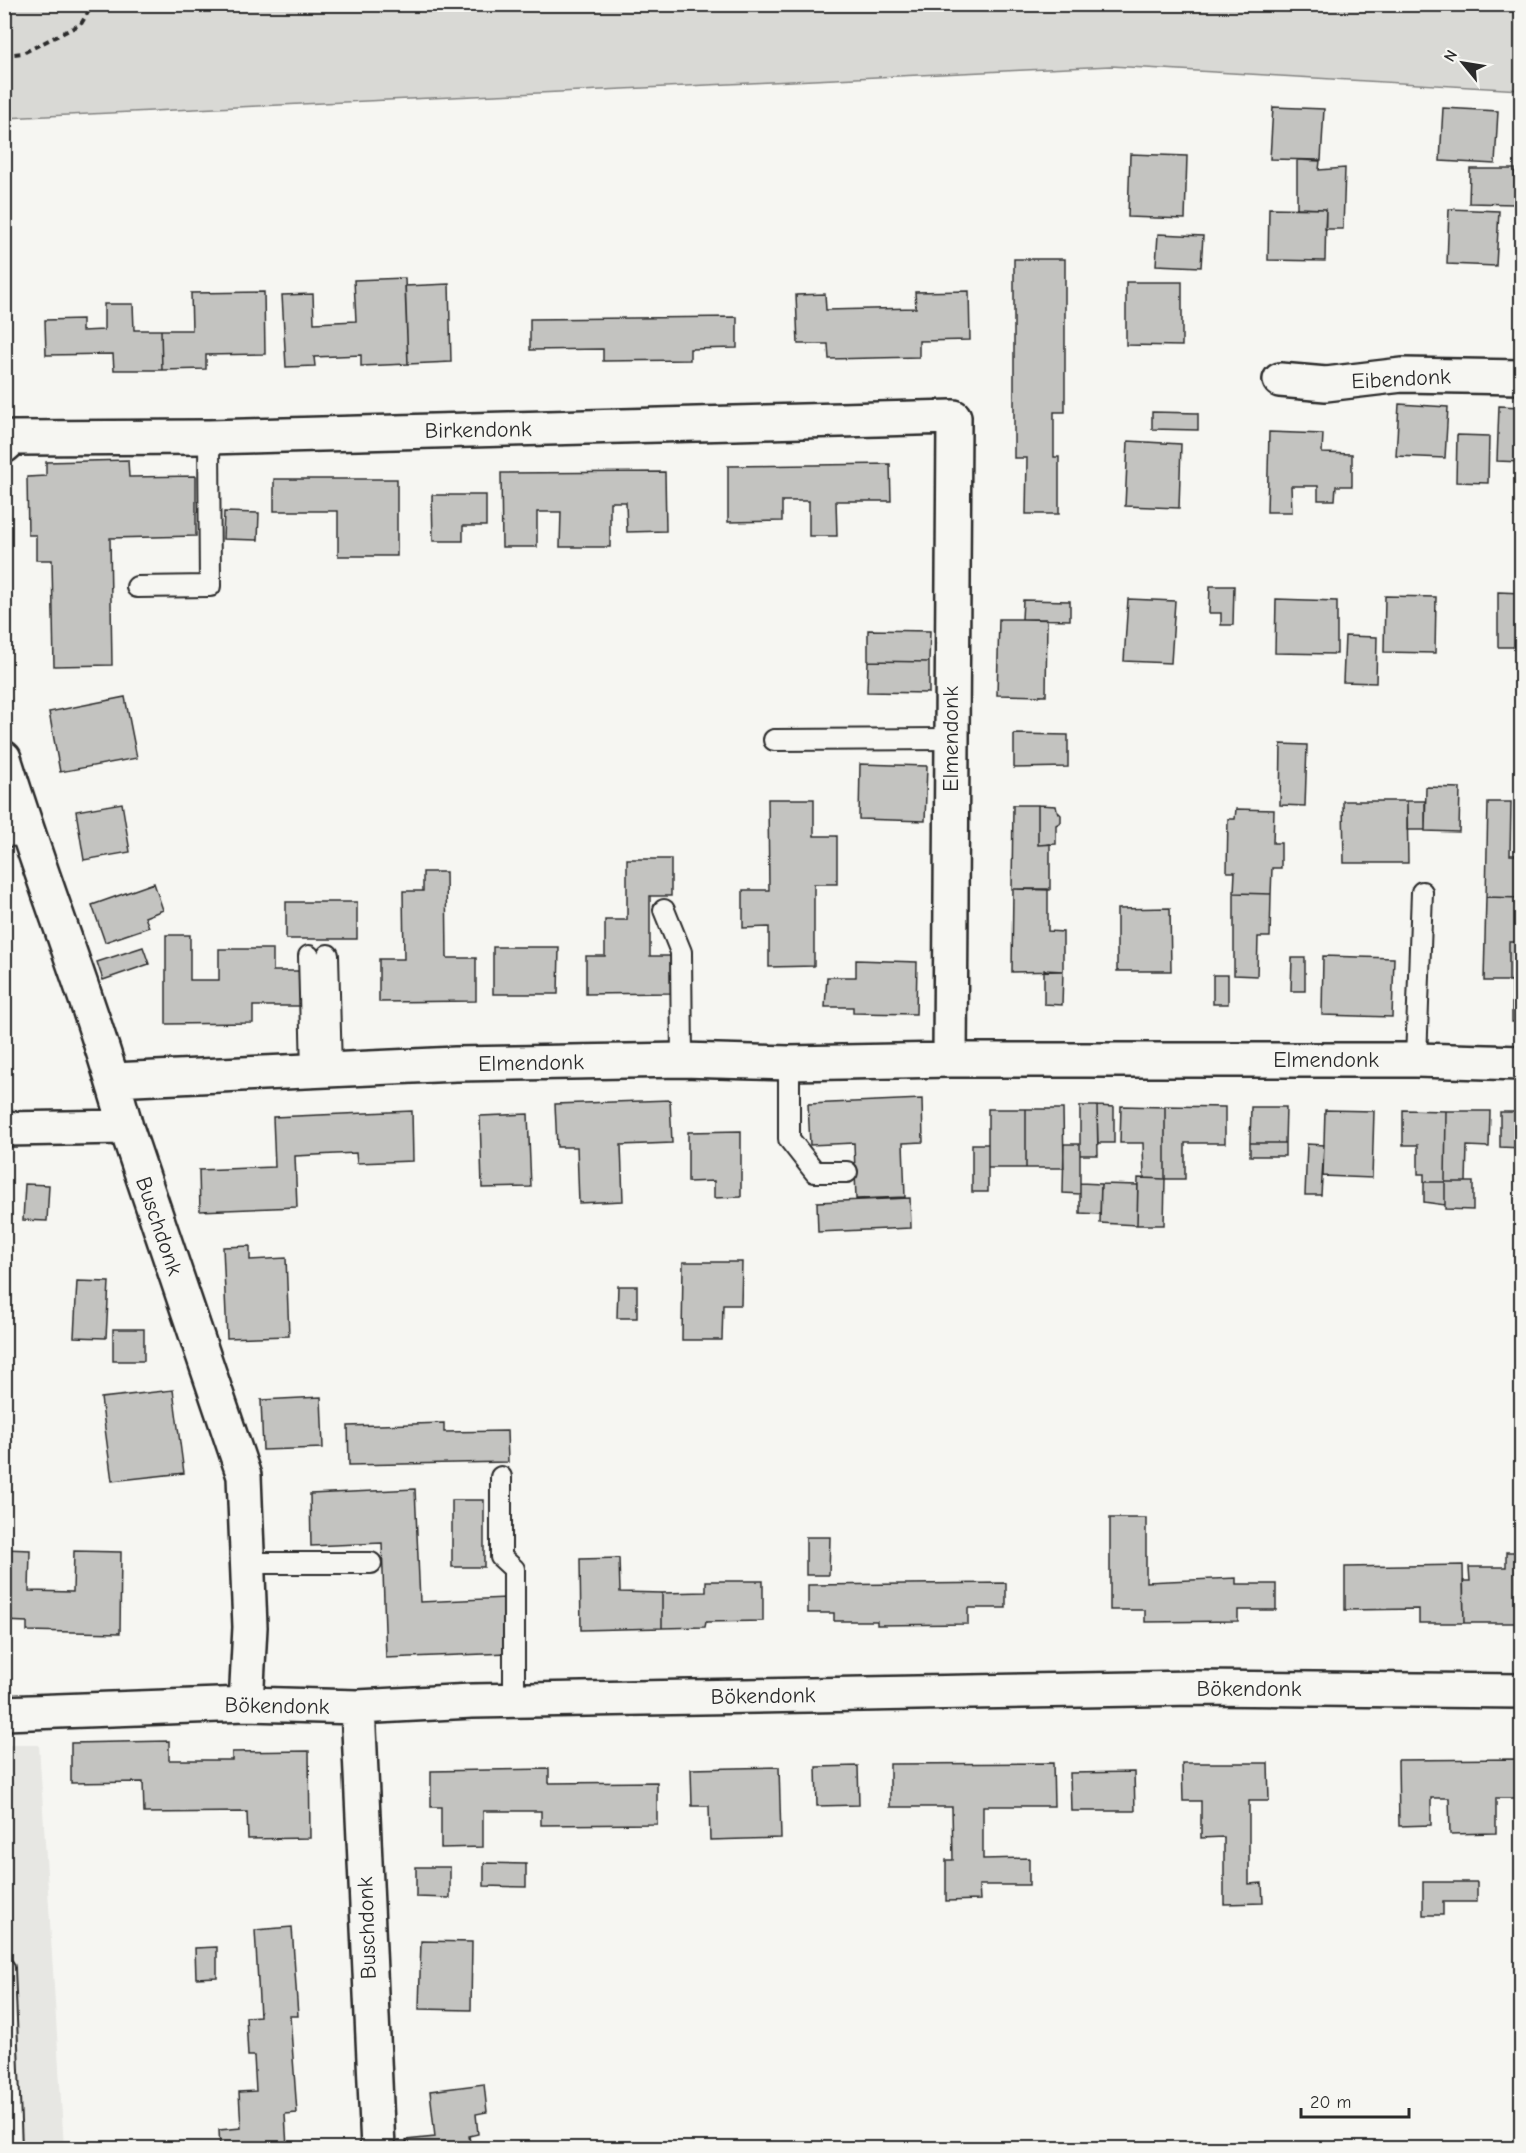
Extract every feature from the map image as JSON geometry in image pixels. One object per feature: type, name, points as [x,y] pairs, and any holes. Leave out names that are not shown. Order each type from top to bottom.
[{"type":"street","name":"Eibendonk","points":[[1280,380],[1326,384],[1402,375],[1521,377]]},
{"type":"street","name":"Birkendonk","points":[[4,446],[14,438],[209,437],[954,417]]},
{"type":"street","name":"Elmendonk","points":[[950,1060],[954,417]]},
{"type":"street","name":"Buschdonk","points":[[4,758],[16,836],[113,1080],[126,1127],[244,1476],[250,1626],[246,1704]]},
{"type":"street","name":"Elmendonk","points":[[113,1080],[322,1070],[682,1060],[789,1063],[950,1060],[1416,1060],[1521,1063]]},
{"type":"street","points":[[4,1129],[126,1127]]},
{"type":"street","name":"Bökendonk","points":[[4,1713],[246,1704],[358,1707],[514,1701],[1196,1688],[1521,1691]]},
{"type":"street","name":"Buschdonk","points":[[358,1707],[378,2148]]},
{"type":"lane","points":[[137,587],[210,586],[209,437]]},
{"type":"lane","points":[[774,740],[951,739]]},
{"type":"lane","points":[[1416,1060],[1422,892]]},
{"type":"lane","points":[[664,910],[681,952],[682,1060]]},
{"type":"lane","points":[[318,955],[322,1070]]},
{"type":"lane","points":[[789,1063],[789,1139],[815,1172],[847,1172]]},
{"type":"lane","points":[[501,1477],[501,1557],[514,1569],[514,1701]]},
{"type":"lane","points":[[248,1563],[371,1563]]},
{"type":"lane","points":[[4,1968],[11,2148]]},
{"type":"path","points":[[4,55],[23,54],[81,24],[93,4]]},
{"type":"shaded area","points":[[4,5],[1521,5],[1521,90],[1111,66],[5,118]]},
{"type":"shaded area","points":[[4,1745],[39,1745],[64,2148],[5,2148]]},
{"type":"building","points":[[1273,107],[1324,109],[1321,160],[1270,159]]},
{"type":"building","points":[[1443,108],[1498,111],[1495,164],[1440,161]]},
{"type":"building","points":[[1130,154],[1187,156],[1185,219],[1128,217]]},
{"type":"building","points":[[1297,160],[1320,161],[1319,170],[1345,168],[1343,229],[1325,229],[1326,209],[1297,208]]},
{"type":"building","points":[[1470,169],[1515,169],[1515,204],[1469,203]]},
{"type":"building","points":[[1269,208],[1326,209],[1325,261],[1268,260]]},
{"type":"building","points":[[1449,209],[1499,211],[1496,266],[1447,264]]},
{"type":"building","points":[[1158,234],[1203,236],[1201,267],[1156,265]]},
{"type":"building","points":[[1014,259],[1065,259],[1065,412],[1054,412],[1054,457],[1059,457],[1059,514],[1026,514],[1027,458],[1014,458]]},
{"type":"building","points":[[405,278],[408,364],[361,366],[361,355],[314,357],[315,366],[286,367],[282,295],[313,294],[314,323],[356,321],[354,280]]},
{"type":"building","points":[[1126,282],[1182,282],[1182,346],[1126,345]]},
{"type":"building","points":[[449,284],[451,362],[408,364],[405,286]]},
{"type":"building","points":[[969,291],[970,340],[919,341],[919,357],[829,359],[828,344],[798,344],[796,295],[825,294],[826,310],[916,308],[915,292]]},
{"type":"building","points":[[264,292],[265,354],[206,355],[206,369],[162,370],[161,330],[192,330],[191,293]]},
{"type":"building","points":[[104,304],[133,304],[134,330],[161,330],[162,370],[114,370],[113,354],[46,355],[45,320],[82,319],[82,331],[104,330]]},
{"type":"building","points":[[737,317],[737,348],[690,349],[690,360],[603,361],[603,349],[530,350],[530,319]]},
{"type":"building","points":[[4,319],[7,359],[4,359]]},
{"type":"building","points":[[1399,404],[1448,407],[1445,458],[1396,456]]},
{"type":"building","points":[[1499,406],[1522,407],[1522,462],[1497,461]]},
{"type":"building","points":[[1152,412],[1198,413],[1198,430],[1152,429]]},
{"type":"building","points":[[1269,432],[1323,434],[1322,453],[1352,454],[1352,486],[1336,486],[1335,500],[1318,500],[1318,486],[1291,486],[1292,512],[1267,512]]},
{"type":"building","points":[[1457,435],[1489,436],[1488,483],[1456,482]]},
{"type":"building","points":[[1128,441],[1181,444],[1179,508],[1125,506]]},
{"type":"building","points":[[128,460],[129,477],[196,476],[196,536],[110,538],[112,665],[54,666],[52,560],[36,560],[36,535],[28,535],[27,477],[46,476],[46,462]]},
{"type":"building","points":[[890,464],[891,501],[836,501],[837,536],[809,536],[809,501],[782,501],[782,521],[728,522],[728,466]]},
{"type":"building","points":[[665,472],[666,531],[627,532],[626,502],[610,502],[610,547],[560,547],[561,512],[537,512],[537,547],[502,547],[501,473]]},
{"type":"building","points":[[274,479],[397,479],[397,556],[338,556],[338,511],[274,511]]},
{"type":"building","points":[[432,495],[486,495],[486,526],[463,526],[463,541],[433,541]]},
{"type":"building","points":[[224,512],[259,513],[258,540],[223,539]]},
{"type":"building","points":[[1210,586],[1234,586],[1233,625],[1221,625],[1221,613],[1209,613]]},
{"type":"building","points":[[1498,592],[1522,593],[1522,647],[1498,647]]},
{"type":"building","points":[[1385,596],[1436,597],[1435,653],[1384,652]]},
{"type":"building","points":[[1128,599],[1175,601],[1171,663],[1124,661]]},
{"type":"building","points":[[1276,599],[1337,601],[1337,654],[1275,653]]},
{"type":"building","points":[[1023,600],[1070,601],[1070,620],[1022,619]]},
{"type":"building","points":[[999,619],[1047,619],[1046,696],[997,695]]},
{"type":"building","points":[[868,630],[930,631],[929,662],[868,661]]},
{"type":"building","points":[[1345,636],[1377,637],[1376,683],[1343,682]]},
{"type":"building","points":[[868,661],[929,662],[929,693],[867,692]]},
{"type":"building","points":[[125,697],[137,758],[60,772],[49,712]]},
{"type":"building","points":[[1014,734],[1068,735],[1068,767],[1014,768]]},
{"type":"building","points":[[1281,744],[1307,745],[1305,806],[1280,805]]},
{"type":"building","points":[[860,764],[927,766],[925,821],[859,819]]},
{"type":"building","points":[[1426,787],[1460,788],[1459,832],[1425,831]]},
{"type":"building","points":[[768,799],[814,799],[814,836],[837,836],[837,884],[814,884],[814,966],[769,967],[769,927],[743,928],[743,890],[769,890]]},
{"type":"building","points":[[1343,801],[1407,801],[1408,863],[1344,863]]},
{"type":"building","points":[[1407,801],[1425,801],[1425,830],[1407,830]]},
{"type":"building","points":[[1488,802],[1511,802],[1510,855],[1522,855],[1522,898],[1486,897]]},
{"type":"building","points":[[122,803],[130,852],[84,860],[76,811]]},
{"type":"building","points":[[1013,805],[1038,805],[1038,845],[1050,844],[1050,890],[1012,889]]},
{"type":"building","points":[[1038,805],[1056,806],[1061,815],[1061,822],[1056,825],[1056,844],[1038,845]]},
{"type":"building","points":[[1236,809],[1274,810],[1273,843],[1281,843],[1281,868],[1272,868],[1271,894],[1234,893],[1235,872],[1227,872],[1228,819],[1235,819]]},
{"type":"building","points":[[627,859],[671,859],[671,896],[650,896],[650,956],[671,956],[671,993],[586,994],[586,956],[605,956],[605,920],[627,920]]},
{"type":"building","points":[[423,872],[446,872],[447,958],[476,958],[476,1001],[379,1002],[379,959],[404,959],[403,891],[423,891]]},
{"type":"building","points":[[154,883],[163,910],[145,917],[149,927],[105,942],[92,905]]},
{"type":"building","points":[[1013,889],[1048,889],[1048,931],[1063,932],[1063,971],[1012,972]]},
{"type":"building","points":[[1234,893],[1271,894],[1270,937],[1258,937],[1257,976],[1234,975]]},
{"type":"building","points":[[1486,897],[1522,898],[1522,942],[1509,942],[1509,981],[1484,981]]},
{"type":"building","points":[[286,902],[357,902],[357,939],[286,939]]},
{"type":"building","points":[[1170,908],[1171,971],[1117,971],[1117,909]]},
{"type":"building","points":[[166,935],[190,935],[190,980],[219,980],[219,949],[273,949],[273,971],[299,971],[300,1006],[253,1006],[253,1023],[166,1024]]},
{"type":"building","points":[[1509,942],[1522,942],[1522,979],[1509,981]]},
{"type":"building","points":[[143,947],[149,964],[103,980],[97,962]]},
{"type":"building","points":[[493,947],[559,947],[558,994],[493,994]]},
{"type":"building","points":[[1323,956],[1394,958],[1392,1017],[1322,1015]]},
{"type":"building","points":[[1292,958],[1305,958],[1305,991],[1291,991]]},
{"type":"building","points":[[856,960],[917,962],[916,1014],[853,1013],[853,1007],[825,1007],[827,977],[856,977]]},
{"type":"building","points":[[1044,970],[1063,971],[1062,1005],[1044,1004]]},
{"type":"building","points":[[1213,975],[1228,975],[1228,1004],[1213,1004]]},
{"type":"building","points":[[1512,979],[1522,979],[1522,1022],[1512,1022]]},
{"type":"building","points":[[922,1099],[923,1142],[903,1143],[905,1197],[856,1199],[854,1143],[810,1145],[808,1104]]},
{"type":"building","points":[[670,1100],[672,1143],[621,1145],[623,1201],[579,1203],[577,1147],[557,1147],[555,1104]]},
{"type":"building","points":[[1080,1106],[1097,1106],[1098,1155],[1080,1155]]},
{"type":"building","points":[[1097,1106],[1114,1107],[1114,1143],[1098,1143]]},
{"type":"building","points":[[1121,1106],[1165,1107],[1165,1179],[1144,1178],[1143,1143],[1120,1143]]},
{"type":"building","points":[[1165,1106],[1225,1107],[1225,1143],[1185,1143],[1185,1179],[1165,1179]]},
{"type":"building","points":[[1251,1107],[1286,1107],[1285,1143],[1250,1143]]},
{"type":"building","points":[[988,1109],[1026,1109],[1026,1168],[988,1168]]},
{"type":"building","points":[[1026,1109],[1063,1109],[1064,1168],[1026,1168]]},
{"type":"building","points":[[1325,1110],[1374,1111],[1372,1178],[1323,1176]]},
{"type":"building","points":[[1403,1110],[1446,1111],[1445,1182],[1424,1182],[1424,1174],[1418,1174],[1418,1145],[1403,1145]]},
{"type":"building","points":[[412,1111],[413,1161],[357,1163],[356,1153],[295,1156],[297,1207],[200,1211],[199,1170],[275,1167],[273,1117]]},
{"type":"building","points":[[1446,1111],[1490,1111],[1489,1147],[1467,1146],[1466,1182],[1445,1182]]},
{"type":"building","points":[[1500,1112],[1522,1112],[1522,1148],[1500,1147]]},
{"type":"building","points":[[528,1114],[531,1187],[482,1188],[480,1116]]},
{"type":"building","points":[[741,1131],[741,1197],[714,1198],[714,1181],[688,1182],[688,1132]]},
{"type":"building","points":[[1250,1143],[1285,1143],[1285,1156],[1250,1156]]},
{"type":"building","points":[[972,1144],[988,1144],[988,1192],[972,1192]]},
{"type":"building","points":[[1064,1144],[1080,1144],[1080,1194],[1063,1193]]},
{"type":"building","points":[[1307,1144],[1324,1145],[1321,1195],[1305,1195]]},
{"type":"building","points":[[1138,1178],[1165,1179],[1164,1225],[1137,1225]]},
{"type":"building","points":[[1424,1182],[1445,1182],[1445,1205],[1424,1202]]},
{"type":"building","points":[[1445,1182],[1473,1182],[1473,1210],[1445,1209]]},
{"type":"building","points":[[1080,1183],[1101,1184],[1100,1214],[1080,1213]]},
{"type":"building","points":[[25,1184],[49,1185],[47,1221],[23,1220]]},
{"type":"building","points":[[1101,1184],[1138,1185],[1137,1225],[1100,1223]]},
{"type":"building","points":[[910,1198],[911,1228],[818,1232],[817,1202]]},
{"type":"building","points":[[250,1246],[250,1260],[286,1258],[289,1336],[227,1338],[223,1247]]},
{"type":"building","points":[[683,1262],[742,1262],[741,1305],[723,1305],[722,1340],[682,1340]]},
{"type":"building","points":[[77,1281],[109,1282],[106,1338],[74,1337]]},
{"type":"building","points":[[618,1286],[637,1286],[637,1318],[617,1318]]},
{"type":"building","points":[[113,1329],[144,1329],[144,1361],[113,1361]]},
{"type":"building","points":[[173,1390],[184,1473],[112,1481],[101,1398]]},
{"type":"building","points":[[321,1397],[323,1448],[263,1450],[261,1400]]},
{"type":"building","points":[[444,1423],[444,1432],[507,1431],[508,1462],[349,1465],[348,1426]]},
{"type":"building","points":[[415,1489],[420,1602],[506,1598],[508,1653],[386,1658],[382,1543],[311,1546],[310,1494]]},
{"type":"building","points":[[452,1500],[484,1500],[484,1567],[452,1567]]},
{"type":"building","points":[[1110,1518],[1146,1518],[1146,1582],[1236,1578],[1236,1584],[1276,1584],[1276,1610],[1238,1610],[1238,1621],[1145,1622],[1145,1610],[1110,1610]]},
{"type":"building","points":[[806,1537],[830,1537],[829,1575],[806,1575]]},
{"type":"building","points":[[4,1549],[30,1550],[29,1591],[73,1592],[74,1551],[121,1552],[120,1633],[27,1631],[27,1622],[4,1621]]},
{"type":"building","points":[[1506,1552],[1522,1552],[1522,1623],[1464,1623],[1463,1581],[1470,1581],[1469,1567],[1506,1567]]},
{"type":"building","points":[[619,1558],[620,1592],[662,1593],[662,1628],[581,1630],[580,1559]]},
{"type":"building","points":[[1463,1565],[1464,1623],[1419,1623],[1419,1609],[1345,1610],[1345,1567]]},
{"type":"building","points":[[706,1581],[763,1581],[763,1621],[706,1622],[705,1627],[662,1628],[662,1593],[706,1592]]},
{"type":"building","points":[[1006,1583],[1006,1608],[968,1608],[968,1624],[877,1625],[877,1621],[834,1621],[834,1613],[808,1613],[808,1585]]},
{"type":"building","points":[[169,1741],[169,1760],[232,1760],[232,1752],[309,1751],[310,1838],[248,1839],[247,1812],[144,1813],[143,1782],[71,1783],[71,1743]]},
{"type":"building","points":[[1517,1759],[1517,1798],[1496,1798],[1496,1833],[1450,1834],[1449,1798],[1431,1798],[1431,1825],[1399,1826],[1398,1760]]},
{"type":"building","points":[[1053,1763],[1054,1806],[983,1806],[983,1859],[1029,1858],[1029,1885],[979,1885],[980,1900],[946,1901],[946,1860],[953,1860],[952,1807],[890,1807],[890,1764]]},
{"type":"building","points":[[1182,1763],[1268,1763],[1269,1801],[1249,1801],[1249,1884],[1262,1883],[1263,1903],[1224,1904],[1224,1837],[1201,1838],[1201,1801],[1183,1801]]},
{"type":"building","points":[[858,1766],[859,1805],[817,1806],[816,1767]]},
{"type":"building","points":[[779,1767],[781,1838],[710,1840],[709,1806],[692,1806],[691,1769]]},
{"type":"building","points":[[549,1769],[549,1783],[657,1782],[657,1824],[541,1825],[541,1811],[483,1811],[483,1847],[441,1848],[441,1807],[431,1807],[431,1771]]},
{"type":"building","points":[[1134,1772],[1135,1811],[1071,1811],[1070,1773]]},
{"type":"building","points":[[484,1863],[526,1864],[526,1887],[484,1886]]},
{"type":"building","points":[[416,1867],[450,1867],[450,1898],[416,1897]]},
{"type":"building","points":[[1423,1882],[1477,1882],[1477,1902],[1443,1902],[1443,1915],[1423,1915]]},
{"type":"building","points":[[292,1927],[298,2016],[290,2016],[297,2113],[285,2114],[287,2148],[220,2148],[219,2130],[241,2128],[239,2092],[256,2091],[254,2056],[248,2056],[246,2017],[260,2016],[255,1930]]},
{"type":"building","points":[[421,1941],[472,1942],[471,2010],[419,2009]]},
{"type":"building","points":[[217,1947],[217,1977],[196,1978],[195,1948]]},
{"type":"building","points":[[484,2084],[487,2112],[476,2114],[478,2134],[469,2136],[471,2148],[407,2148],[406,2140],[435,2137],[430,2091]]}]
